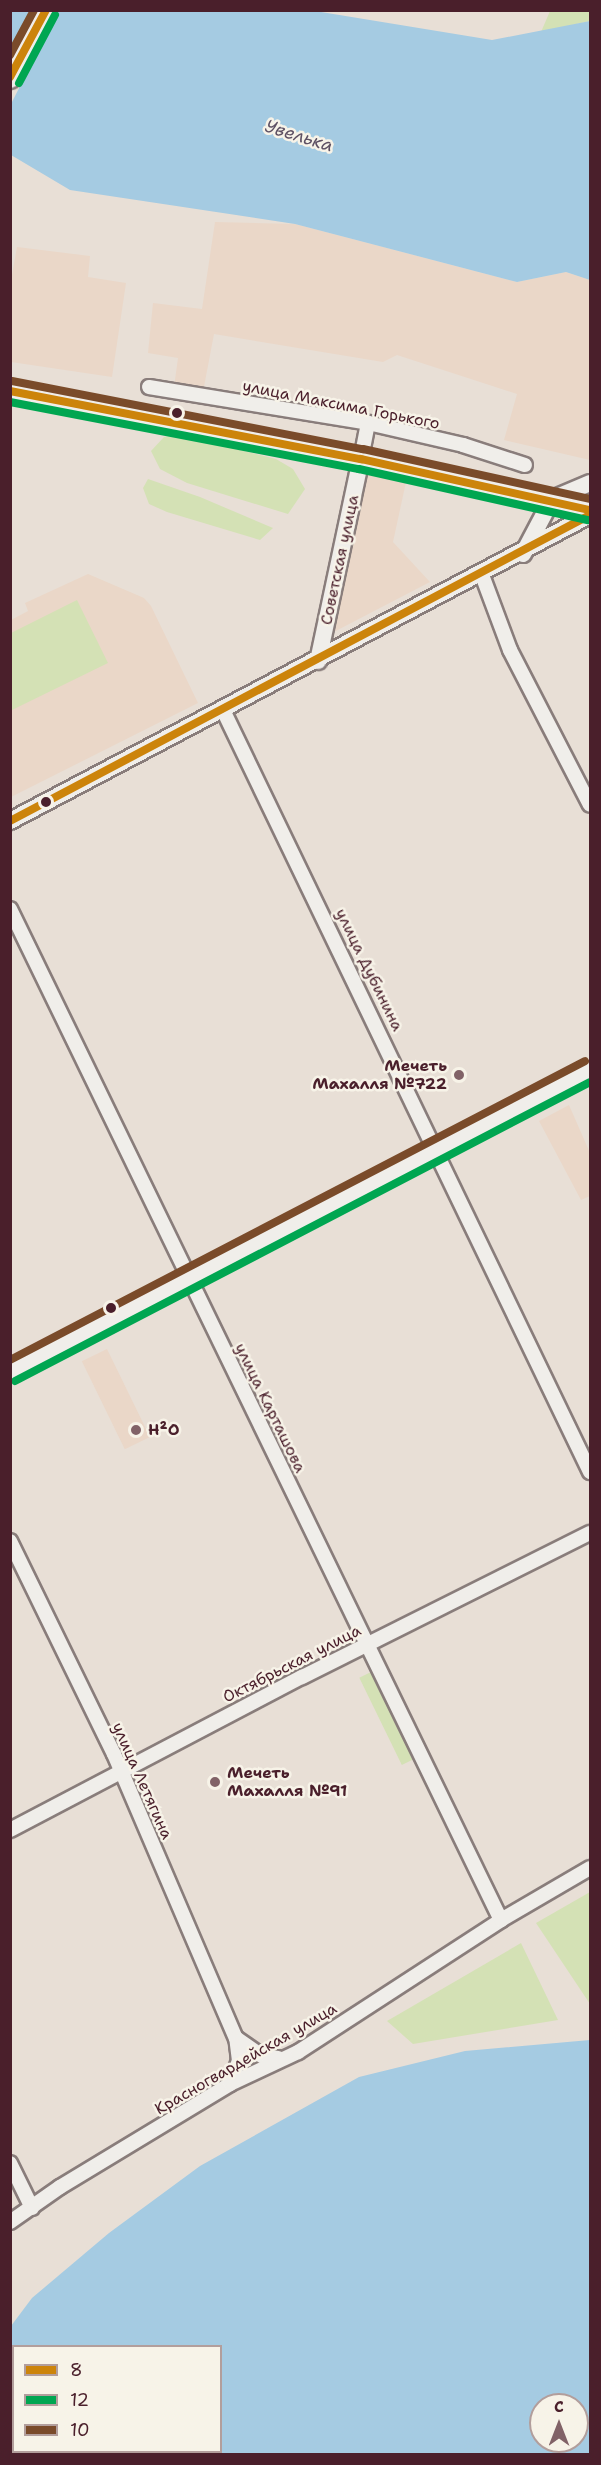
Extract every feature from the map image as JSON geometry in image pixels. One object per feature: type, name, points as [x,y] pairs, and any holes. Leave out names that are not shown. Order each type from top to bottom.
[{"type":"main road","points":[[10,78],[46,10]]},
{"type":"street","name":"улица Максима Горького","points":[[149,387],[368,423],[463,445],[525,465]]},
{"type":"street","points":[[10,391],[361,459],[552,499],[591,510]]},
{"type":"street","points":[[361,459],[368,423]]},
{"type":"street","name":"Советская улица","points":[[318,661],[361,459]]},
{"type":"street","points":[[523,554],[552,499],[591,483]]},
{"type":"street","name":"Советская улица","points":[[10,821],[523,554],[591,515]]},
{"type":"street","points":[[482,575],[510,650],[591,805]]},
{"type":"street","name":"улица Дубинина","points":[[223,710],[591,1472]]},
{"type":"street","name":"улица Карташова","points":[[10,909],[501,1920]]},
{"type":"street","points":[[10,1372],[591,1070]]},
{"type":"street","name":"Октябрьская улица","points":[[10,1830],[366,1644],[591,1533]]},
{"type":"street","name":"улица Летягина","points":[[10,1541],[121,1771],[236,2038],[239,2061],[230,2084]]},
{"type":"street","name":"Красногвардейская улица","points":[[10,2222],[230,2084],[278,2058],[298,2052],[501,1920],[591,1868]]},
{"type":"street","points":[[236,2038],[262,2056],[278,2058]]},
{"type":"street","points":[[10,2163],[32,2208]]},
{"type":"shaded area","points":[[215,222],[295,224],[517,282],[566,272],[590,280],[590,460],[504,440],[517,394],[397,355],[383,362],[214,334],[203,392],[174,387],[178,358],[148,353],[153,303],[202,309]]},
{"type":"shaded area","points":[[17,247],[90,256],[88,277],[126,283],[112,377],[11,362],[10,286]]},
{"type":"shaded area","points":[[364,474],[406,482],[393,542],[430,582],[328,635]]},
{"type":"shaded area","points":[[88,574],[144,598],[151,606],[198,703],[11,797],[11,620],[28,611],[25,603]]},
{"type":"shaded area","points":[[569,1105],[590,1153],[590,1196],[581,1200],[539,1121]]},
{"type":"shaded area","points":[[107,1349],[150,1437],[125,1449],[82,1361]]},
{"type":"green space","points":[[550,11],[590,11],[590,21],[541,32]]},
{"type":"green space","points":[[179,435],[276,459],[293,469],[305,489],[288,514],[187,483],[160,469],[151,451],[164,437]]},
{"type":"green space","points":[[148,479],[200,497],[273,528],[260,540],[167,512],[149,504],[143,488]]},
{"type":"green space","points":[[77,600],[108,663],[12,710],[11,633]]},
{"type":"green space","points":[[371,1672],[414,1759],[402,1765],[359,1678]]},
{"type":"green space","points":[[590,1892],[590,2004],[536,1923]]},
{"type":"green space","points":[[521,1943],[558,2020],[413,2044],[387,2021]]},
{"type":"water","name":"Увелька","points":[[11,11],[315,11],[492,40],[590,21],[590,280],[566,272],[517,282],[295,224],[70,190],[11,155]]},
{"type":"water","points":[[590,2040],[590,2454],[11,2454],[11,2326],[32,2298],[109,2233],[200,2166],[359,2077],[465,2051]]},
{"type":"pier","points":[[32,11],[58,11],[11,104],[11,52]]},
{"type":"transit line","name":"10","points":[[10,55],[34,10]]},
{"type":"transit line","name":"8","points":[[10,77],[46,10]]},
{"type":"transit line","name":"12","points":[[19,83],[55,15]]},
{"type":"transit line","name":"10","points":[[12,381],[363,449],[590,499]]},
{"type":"transit line","name":"8","points":[[10,391],[361,459],[590,510]]},
{"type":"transit line","name":"12","points":[[10,402],[359,469],[588,520]]},
{"type":"transit line","name":"8","points":[[10,821],[590,515]]},
{"type":"transit line","name":"10","points":[[10,1360],[585,1061]]},
{"type":"transit line","name":"12","points":[[15,1381],[590,1082]]},
{"type":"place","name":"Мечеть Махалля №722","points":[[459,1075]]},
{"type":"place","name":"H²O","points":[[136,1430]]},
{"type":"place","name":"Мечеть Махалля №91","points":[[215,1782]]}]
